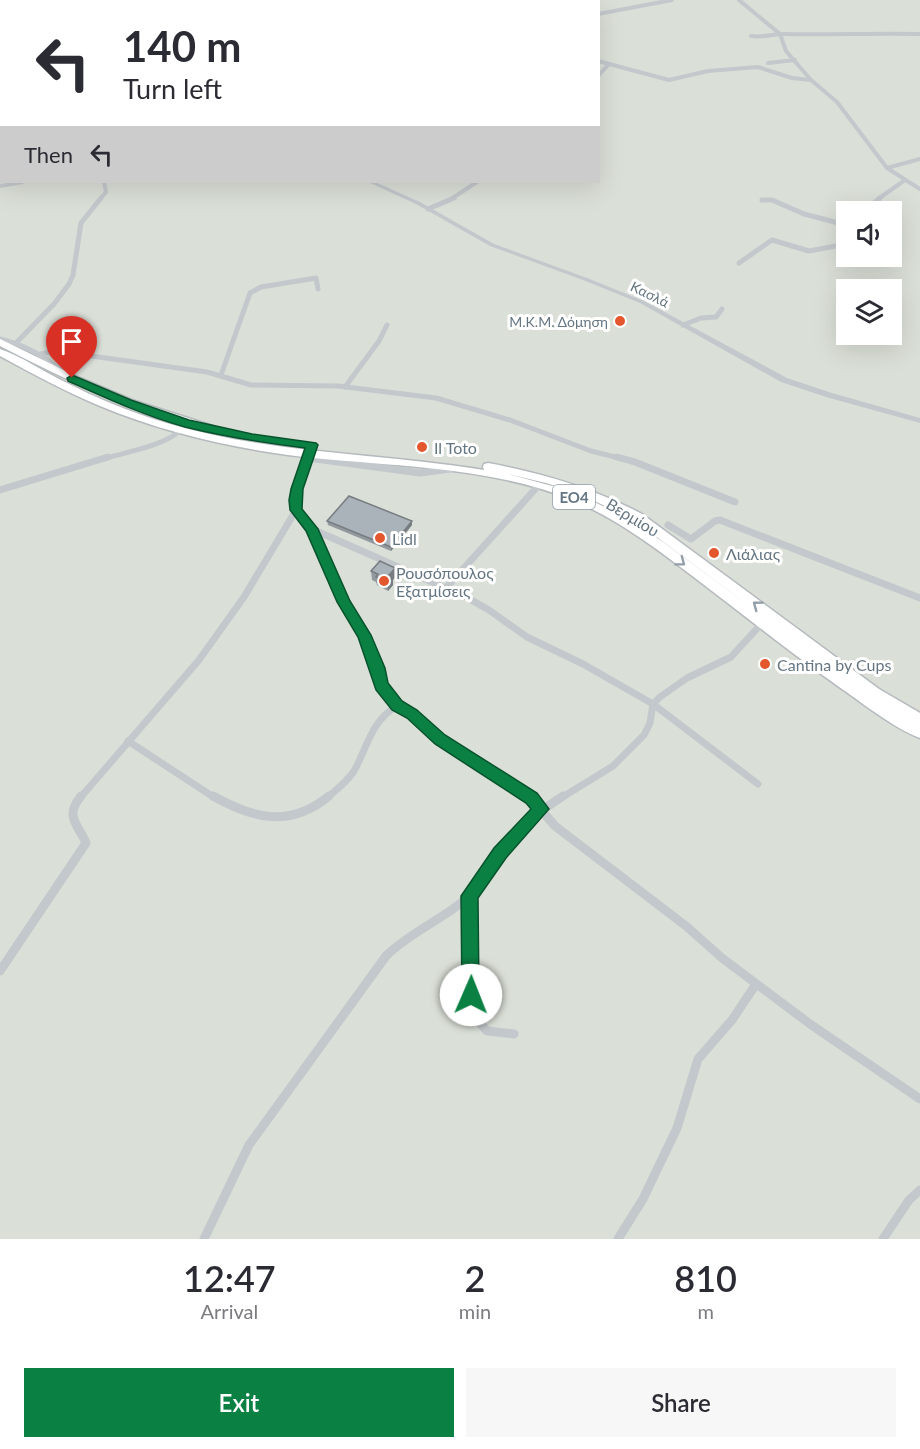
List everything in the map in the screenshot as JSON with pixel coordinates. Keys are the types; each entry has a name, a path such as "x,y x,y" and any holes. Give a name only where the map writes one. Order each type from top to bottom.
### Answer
{"main road":[{"name":"ΕΟ4","path":"0,340 72,378 183,427"},
{"name":"ΕΟ4","path":"0,352 90,398 146,420 183,427"},
{"name":"Βερμίου","path":"183,427 250,445 450,469 538,486 583,500 610,513 671,555 865,699 920,732"},
{"name":"Βερμίου","path":"310,452 453,461 523,473 573,486 607,500 653,527 875,693 920,720"}],"street":[{"path":"600,14 672,0"},
{"path":"739,0 780,34 783,46 811,80 837,102 887,168 920,189"},
{"path":"751,36 764,38 780,34 826,36 865,33 920,34"},
{"path":"768,63 795,60"},
{"path":"600,62 670,80 705,72 758,67 792,78 811,80"},
{"path":"600,74 609,64"},
{"path":"887,168 920,159"},
{"path":"879,201 889,188 904,180"},
{"path":"0,186 16,183"},
{"path":"16,343 54,304 69,284 80,225 106,192 104,183"},
{"name":"Κασλά","path":"372,183 428,209 485,242 612,289 784,380 920,421"},
{"path":"428,209 459,196 476,183"},
{"path":"762,200 772,200 804,214 836,222"},
{"path":"739,263 772,240 809,251 836,246"},
{"path":"221,375 249,293 261,287 316,278 318,289"},
{"path":"683,325 700,318 716,316 722,309"},
{"path":"345,387 379,341 387,325"},
{"path":"0,340 16,343 40,354 72,378"},
{"path":"40,354 55,351 221,375 251,385 345,387 436,398 497,416 591,451 635,462 735,502"},
{"path":"0,490 164,440 176,435 183,427"},
{"path":"310,452 297,489 296,510 312,529 344,602 372,652 381,686 397,706 412,714 449,746 532,798 555,825 623,880 686,926 722,958 810,1024 920,1099"},
{"path":"446,588 538,486"},
{"path":"0,971 86,843 72,820 72,811 78,800 200,660 223,629 296,510"},
{"path":"668,525 691,539 715,521 720,520 920,598"},
{"path":"312,529 446,588 489,610 527,637 583,664 653,704 758,784"},
{"path":"204,1239 246,1151 365,982 393,948 469,896 500,853 542,809 613,766 644,735 650,723 653,704 679,683 731,657 762,623"},
{"path":"128,741 180,776 226,802 263,818 286,817 316,806 338,788 352,773 378,720 387,711 397,706"},
{"path":"469,896 471,995 476,1018 487,1031 514,1034"},
{"path":"618,1239 643,1199 677,1128 698,1059 732,1020 756,984"},
{"path":"883,1239 909,1200 920,1190"}],"shaded area":[{"path":"600,0 920,0 920,1239 0,1239 0,183 600,183"}],"building":[{"name":"Lidl","path":"349,496 412,521 391,547 327,521"},
{"path":"380,561 395,568 389,575 392,577 388,582 376,577 378,574 371,571"}],"place":[{"name":"Μ.Κ.Μ. Δόμηση","path":"620,321"},
{"name":"Il Toto","path":"422,447"},
{"name":"Lidl","path":"380,538"},
{"name":"Λιάλιας","path":"714,553"},
{"name":"Ρουσόπουλος Εξατμίσεις","path":"384,581"},
{"name":"Cantina by Cups","path":"765,664"}],"route":[{"path":"72,378 127,403 186,423 252,437 312,445 297,489 296,510 312,529 344,602 364,635 378,668 381,686 397,706 412,714 449,746 532,798 542,809 500,853 469,896 471,995"}]}
